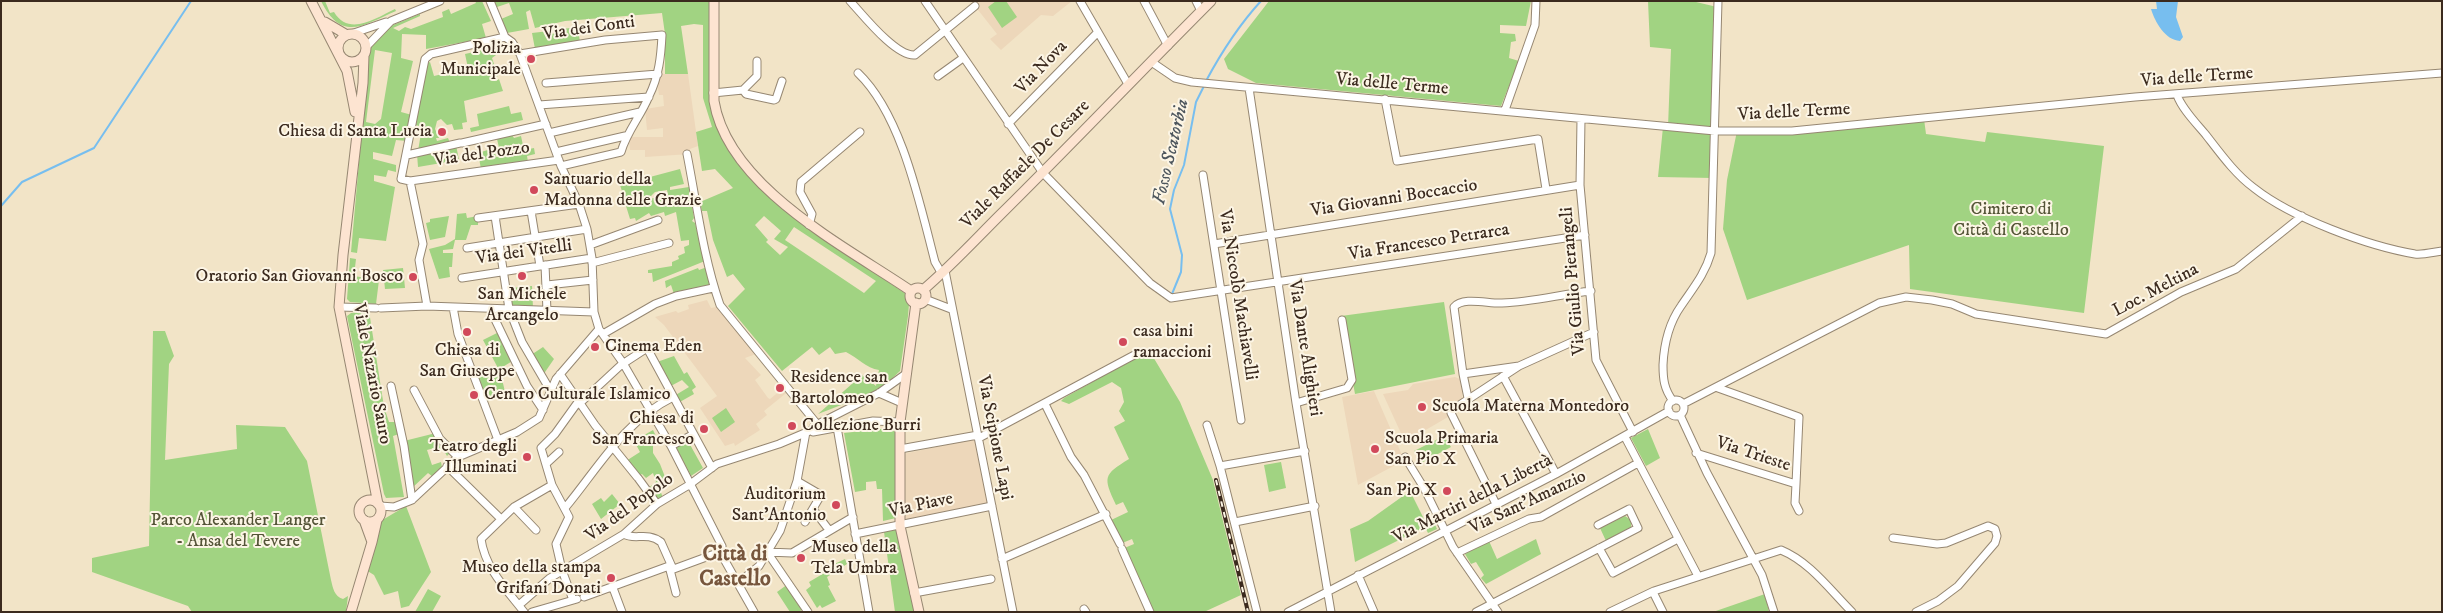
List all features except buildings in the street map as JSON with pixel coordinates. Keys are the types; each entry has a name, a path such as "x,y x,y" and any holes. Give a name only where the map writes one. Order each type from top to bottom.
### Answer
{"main road":[{"name":"Viale Nazario Sauro","path":"311,1 339,52 351,86 356,130"},
{"path":"714,1 713,93 715,111 731,147 759,181 809,225 911,291"},
{"name":"Viale Raffaele De Cesare","path":"921,298 943,272 1043,173 1128,84 1153,63 1211,1"},
{"path":"319,17 328,25 361,37 365,51 357,61 348,61 339,52 341,40 349,34"},
{"name":"Viale Nazario Sauro","path":"365,51 365,66 356,130 342,264 340,307 379,505"},
{"path":"911,291 918,288 921,298 900,422 900,526 919,612"},
{"path":"911,291 910,299 921,298"},
{"path":"372,542 359,512 374,477"},
{"path":"351,612 377,520 381,512 379,505 371,500 363,502"},
{"path":"364,520 372,522 377,520"}],"street":[{"path":"349,34 392,21 440,1"},
{"path":"490,1 505,37 512,42 520,54 560,163 579,204 590,245 594,312 601,332 623,363 671,446 754,612"},
{"path":"850,1 897,49 909,56 915,55 975,6"},
{"name":"Via Francesco Petrarca","path":"925,1 1043,173 1150,284 1170,298 1585,235"},
{"path":"1080,1 1128,84"},
{"path":"1144,1 1168,46"},
{"path":"1196,1 1201,12"},
{"path":"1505,110 1535,24 1536,1"},
{"path":"1673,401 1666,391 1664,375 1668,330 1680,307 1697,285 1707,267 1711,253 1718,1"},
{"path":"365,51 392,21"},
{"name":"Via Nova","path":"1008,124 1097,33"},
{"name":"Via dei Conti","path":"520,54 605,40 662,35 658,74"},
{"path":"427,306 419,260 423,244 410,181 402,179 425,59 427,56 505,37"},
{"path":"938,76 963,58"},
{"path":"713,93 743,90 757,76 757,61"},
{"name":"Via delle Terme","path":"1153,63 1175,78 1192,82 1715,131 1792,131 2177,94 2442,73"},
{"name":"Via Scipione Lapi","path":"858,73 890,118 913,184 935,262 943,272 978,436 1012,612"},
{"path":"532,84 658,74 649,97 626,136 556,152"},
{"path":"743,90 746,94 774,100 782,81"},
{"name":"Via Dante Alighieri","path":"1249,88 1296,403 1315,506 1331,612"},
{"path":"2177,94 2202,130 2252,187 2286,209 2357,237 2417,254 2442,251"},
{"path":"539,105 649,97"},
{"path":"1385,99 1397,161 1538,139 1546,189"},
{"path":"549,133 640,112"},
{"name":"Via Giulio Pierangeli","path":"1581,119 1580,185 1596,360 1633,432"},
{"path":"408,155 546,124"},
{"path":"809,225 812,214 799,189 801,182 860,132"},
{"name":"Via del Pozzo","path":"410,181 560,163 621,152 626,136"},
{"path":"688,154 702,238 713,288 724,310 788,388 813,432 873,421 900,422"},
{"name":"Via Niccolò Machiavelli","path":"1203,175 1242,420"},
{"name":"Via Giovanni Boccaccio","path":"1214,244 1580,185"},
{"path":"478,218 579,204"},
{"path":"799,216 807,205"},
{"path":"531,211 547,285 547,311"},
{"path":"495,216 509,309 522,342 550,390"},
{"name":"Loc. Meltina","path":"1718,388 1870,308 1894,299 1932,300 1952,304 1976,314 2106,334 2182,292 2236,268 2302,216"},
{"path":"590,245 658,220"},
{"path":"467,248 587,229"},
{"name":"Via dei Vitelli","path":"462,278 542,266 592,261 668,243"},
{"path":"547,285 593,280"},
{"path":"379,505 394,507 412,500 458,457 517,432 539,418 550,390 560,374 601,332 655,304 676,296 713,288"},
{"path":"1468,398 1454,307 1456,303 1503,303 1591,291"},
{"path":"921,298 951,309"},
{"path":"340,307 427,306 594,312"},
{"path":"453,307 458,334 498,440"},
{"path":"490,309 526,386 542,410"},
{"path":"1296,403 1347,388 1351,385 1352,380 1342,320"},
{"path":"1496,504 1452,418 1452,410 1519,366 1594,332"},
{"path":"577,599 562,570 556,544 568,518 565,508 552,485 541,448 555,434 578,403 623,363 647,348 682,410 692,435 712,468"},
{"path":"900,449 978,436 1045,404 1138,353"},
{"path":"1463,374 1519,366"},
{"path":"738,583 759,566 780,531 797,481 811,429 879,393 907,373"},
{"path":"560,374 578,403 657,504"},
{"path":"1503,376 1556,474"},
{"path":"391,386 404,446 412,500"},
{"path":"1683,404 1718,388"},
{"name":"Via Trieste","path":"1696,453 1796,484 1800,417 1718,388"},
{"path":"414,390 440,439 458,457"},
{"path":"879,393 902,403"},
{"path":"565,508 611,447 649,410 673,397"},
{"path":"1677,400 1683,404 1684,409 1680,414 1675,415 1669,411 1669,404 1673,401 1677,400"},
{"path":"1045,404 1071,457 1084,475 1106,514 1150,612"},
{"name":"Via Martiri della Libertà","path":"1288,612 1556,474 1669,411"},
{"path":"1680,414 1696,453 1762,576 1774,612"},
{"path":"1207,425 1220,466 1257,612"},
{"path":"837,427 869,612"},
{"name":"Via del Popolo","path":"519,605 562,570 599,551 624,534 657,504 689,485 712,468 730,459 778,444 811,429"},
{"path":"671,446 692,435"},
{"path":"1625,437 1698,576"},
{"path":"1220,466 1305,451"},
{"path":"547,463 559,452"},
{"path":"1405,457 1457,553 1498,612"},
{"name":"Via Sant'Amanzio","path":"1457,553 1529,518 1541,517 1638,464"},
{"path":"447,466 501,519"},
{"path":"797,481 821,495 805,522"},
{"path":"1796,484 1795,503 1799,511"},
{"path":"524,612 488,565 483,553 481,539 514,507 552,485"},
{"name":"Via Piave","path":"855,534 900,526 963,509 992,506"},
{"path":"1234,522 1315,506"},
{"path":"514,507 536,530"},
{"path":"813,509 829,530"},
{"path":"1476,612 1492,602 1638,528 1629,509 1598,524"},
{"path":"1002,558 1106,514"},
{"path":"767,552 792,553 853,517"},
{"path":"1893,538 1937,544 1946,543 1988,526 1994,529 1997,536 1995,543 1958,586 1916,612"},
{"path":"624,534 631,538 648,536 661,542 676,593"},
{"path":"1599,548 1613,573 1678,540"},
{"path":"532,612 613,588 721,549"},
{"path":"1610,612 1653,592 1781,550 1794,555 1811,569 1852,612"},
{"path":"767,552 808,612"},
{"path":"1358,575 1374,612"},
{"path":"914,593 991,579"},
{"path":"613,588 622,612"},
{"path":"1653,592 1663,612"}],"shaded area":[{"path":"971,1 1072,1 1053,16 1041,15 1001,50 990,39 997,34"},
{"path":"660,74 688,74 698,146 690,149 690,154 645,157 645,150 630,150 629,137 663,137 663,128 647,130 645,109 664,106 663,95 659,95 658,88"},
{"path":"707,300 711,308 716,307 756,354 745,358 761,375 755,380 768,398 770,399 786,386 790,390 764,411 767,415 756,424 760,430 735,446 734,443 725,446 700,408 717,396 664,325 655,317 676,311 678,313 689,309 688,305"},
{"path":"1455,377 1462,380 1462,400 1448,412 1448,417 1405,442 1383,394 1408,390 1413,384"},
{"path":"1374,391 1402,455 1398,458 1401,462 1358,485 1342,397"},
{"path":"979,438 992,506 900,526 903,454"}],"green space":[{"path":"321,1 325,1 330,13 334,12 347,23 363,23 395,9 396,11 363,25 345,26 337,22 329,14"},
{"path":"475,1 482,1 491,21 482,24 486,38 426,49 426,35 402,34 401,58 413,61 401,112 412,115 407,141 396,140 392,156 373,152 373,159 396,165 396,172 388,170 386,177 374,175 374,181 395,187 386,241 359,238 357,253 351,252 369,50 386,28 420,14 420,16 393,28 399,31 405,27 411,29 443,17 442,12 449,9 451,14 476,3","holes":["375,50 392,53 381,119 375,124 366,122"]},
{"path":"494,1 711,1 710,99 716,122 727,148 757,183 802,224 906,294 909,304 900,371 880,390 818,414 862,375 876,386 879,370 866,365 846,352 835,354 830,347 819,355 812,347 782,371 728,306 745,289 733,274 727,277 713,240 707,211 702,211 700,202 733,188 715,169 702,171 696,132 712,127 703,98 703,25 681,26 688,74 665,74 665,34 662,13 565,21 535,28 530,10 526,12 529,29 507,33 501,19 513,14 509,3 497,7","holes":["764,216 781,231 774,239 788,247 780,255 766,242 768,240 755,225","794,227 876,281 864,293 785,240"]},
{"path":"996,1 1006,1 1017,17 1002,28 988,7"},
{"path":"1269,1 1531,1 1526,26 1500,25 1500,33 1515,34 1516,41 1511,42 1509,58 1519,61 1501,106 1256,83 1228,69 1224,59"},
{"path":"1648,1 1692,1 1717,7 1713,178 1658,177 1663,127 1668,127 1671,49 1650,47"},
{"path":"577,27 580,41 535,49 532,33 549,31 550,34 557,33 556,30"},
{"path":"492,48 496,55 492,58 498,76 495,77 496,81 499,79 503,91 464,101 467,122 462,123 463,129 454,130 452,124 447,125 441,119 437,121 435,129 439,138 436,138 437,141 448,138 450,143 418,151 422,127 416,125 426,64 430,62 434,76 468,68 465,54"},
{"path":"509,106 511,114 521,112 523,120 471,132 470,128 479,126 477,114"},
{"name":"Cimitero di Città di Castello","path":"1924,119 1926,134 1985,142 1987,132 2104,146 2084,313 1910,289 1909,245 1747,300 1723,229 1727,180 1737,131 1792,131"},
{"path":"512,135 514,138 521,136 524,150 534,148 535,154 527,156 528,162 481,169 478,153 494,148 496,157 501,156 497,139"},
{"path":"456,145 459,160 418,167 417,154"},
{"path":"680,169 684,184 670,187 670,190 689,187 694,218 692,221 695,223 705,261 653,282 652,273 648,273 648,270 672,266 672,262 679,259 678,256 685,253 684,247 689,245 689,240 681,241 676,212 665,216 664,212 651,216 649,213 636,221 635,218 630,219 626,206 643,202 644,206 651,205 649,199 668,195 667,190 655,192 651,196 626,204 620,185"},
{"path":"466,213 467,218 478,216 478,225 471,225 466,240 455,240 453,249 443,250 443,253 453,253 452,267 449,267 450,277 439,279 429,249 445,245 455,239 457,214"},
{"path":"449,216 445,237 430,240 426,223 430,222 430,219"},
{"path":"350,258 356,259 354,276 379,280 376,304 350,302 347,299"},
{"path":"707,267 712,285 674,294 671,285 666,288 665,281 698,268 699,270"},
{"path":"403,268 405,288 385,289 383,270"},
{"path":"532,286 533,308 512,307 510,288"},
{"path":"1444,302 1455,374 1355,394 1341,316"},
{"path":"369,311 384,407 389,422 396,422 399,434 393,436 404,497 386,498 384,494 347,316 351,313"},
{"name":"Parco Alexander Langer - Ansa del Tevere","path":"153,331 165,331 174,356 169,364 165,460 237,449 236,425 285,427 307,461 332,586 340,598 343,599 348,596 346,612 192,612 188,606 92,572 92,558 149,546"},
{"path":"499,332 514,360 501,368 505,377 502,379 505,392 486,402 478,378 498,368 483,340"},
{"path":"543,347 554,359 543,375 531,355"},
{"path":"1149,350 1180,402 1213,480 1241,595 1204,612 1150,612 1122,549 1134,544 1132,539 1120,544 1109,521 1128,512 1123,502 1116,505 1108,482 1110,473 1129,459 1114,427 1125,421 1119,411 1124,402 1121,388 1112,382 1069,404 1061,401"},
{"path":"674,356 684,374 687,372 696,387 692,390 694,394 678,403 674,396 689,387 682,380 669,387 657,362"},
{"path":"726,408 735,422 721,432 712,418"},
{"path":"889,428 895,432 896,518 883,521 882,489 877,489 876,481 866,482 866,490 855,492 844,433"},
{"path":"1648,429 1660,458 1646,466 1631,438"},
{"path":"653,430 658,440 653,444 653,453 660,464 667,482 659,487 663,498 657,502 647,489 656,482 653,473 646,478 642,474 638,476 626,461 640,452 634,441"},
{"path":"436,433 451,452 447,456 443,449 440,451 438,447 427,450 432,465 441,462 442,467 433,477 428,473 411,489 404,441"},
{"path":"1444,436 1451,447 1421,463 1414,451"},
{"path":"688,441 703,468 691,476 676,447"},
{"path":"1281,462 1286,488 1269,492 1264,465"},
{"path":"1410,491 1424,519 1431,516 1437,529 1428,533 1425,527 1355,562 1350,529 1368,521"},
{"path":"612,494 620,504 601,519 592,504 601,498 604,502"},
{"path":"406,506 431,572 409,606 401,608 398,591 384,595 374,575 366,570 379,522"},
{"path":"1625,516 1631,520 1631,528 1606,541 1600,528"},
{"path":"897,529 914,612 895,612 884,532"},
{"path":"1536,539 1541,554 1486,584 1481,578 1484,575 1476,562 1471,564 1465,554 1489,541 1497,559"},
{"path":"845,559 847,564 827,577 830,585 828,586 836,601 822,608 820,605 817,608 806,590 811,586 809,582 826,572 824,569"},
{"path":"788,584 804,608 799,612 790,612 777,592"},
{"path":"428,589 441,596 432,612 415,612"},
{"path":"1765,594 1769,612 1713,612"}],"water":[{"path":"2156,1 2178,1 2176,17 2183,37 2180,41 2165,34 2158,25 2151,9 2157,9"}],"waterway":[{"path":"1,206 22,182 94,148 191,1"},
{"name":"Fosso Scatorbia","path":"1206,81 1231,40 1261,1"},
{"name":"Fosso Scatorbia","path":"1172,294 1181,272 1182,255 1170,209 1174,190 1184,165 1196,102 1204,86"}],"railway":[{"path":"1216,480 1248,612"}],"place":[{"name":"Polizia Municipale","path":"531,59"},
{"name":"Chiesa di Santa Lucia","path":"442,132"},
{"name":"Santuario della Madonna delle Grazie","path":"534,190"},
{"name":"San Michele Arcangelo","path":"522,276"},
{"name":"Oratorio San Giovanni Bosco","path":"413,277"},
{"name":"Chiesa di San Giuseppe","path":"467,332"},
{"name":"casa bini ramaccioni","path":"1123,342"},
{"name":"Cinema Eden","path":"595,347"},
{"name":"Residence san Bartolomeo","path":"780,388"},
{"name":"Centro Culturale Islamico","path":"474,395"},
{"name":"Scuola Materna Montedoro","path":"1422,407"},
{"name":"Collezione Burri","path":"792,426"},
{"name":"Chiesa di San Francesco","path":"704,429"},
{"name":"Scuola Primaria San Pio X","path":"1375,449"},
{"name":"Teatro degli Illuminati","path":"527,457"},
{"name":"San Pio X","path":"1447,491"},
{"name":"Auditorium Sant'Antonio","path":"836,505"},
{"name":"Museo della Tela Umbra","path":"801,558"},
{"name":"Museo della stampa Grifani Donati","path":"611,578"}],"district":[{"name":"Città di Castello","path":"735,568"}]}
